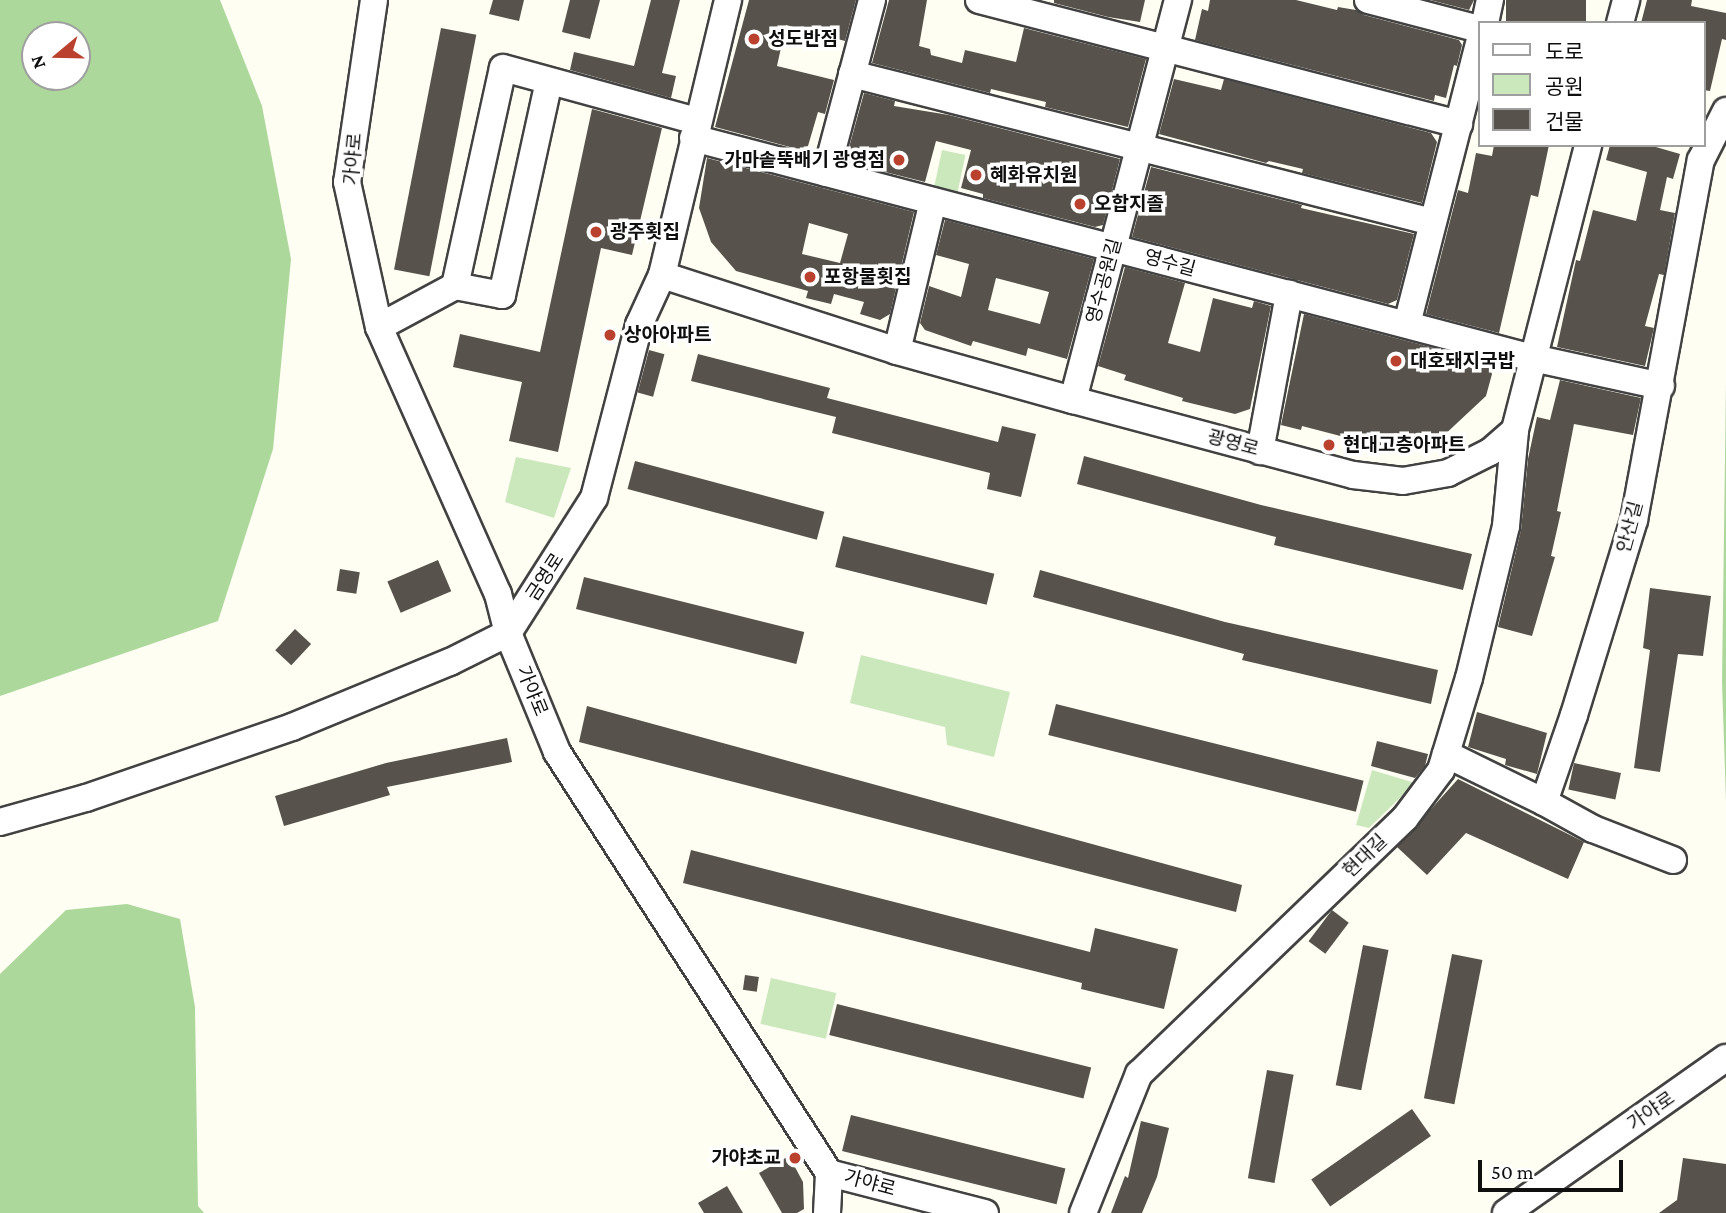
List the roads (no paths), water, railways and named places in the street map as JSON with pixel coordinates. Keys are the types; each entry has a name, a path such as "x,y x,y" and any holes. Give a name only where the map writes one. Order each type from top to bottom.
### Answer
{"street":[{"name":"가야로","path":"374,0 347,182 379,327 498,594 508,632 557,752 830,1173 985,1213"},
{"name":"금영로","path":"0,822 98,794 292,727 450,662 508,632 594,498 639,325 662,275 728,0"},
{"path":"826,173 872,0"},
{"path":"979,0 1459,124"},
{"name":"영수공원길","path":"1073,400 1178,0"},
{"path":"1368,0 1478,29"},
{"path":"1485,21 1490,0"},
{"path":"1621,21 1626,0"},
{"path":"1407,324 1478,48"},
{"name":"영수길","path":"455,286 503,68 826,173 1533,358 1661,386"},
{"path":"852,74 1140,145 1432,222"},
{"path":"379,327 455,286 502,295 549,81"},
{"name":"안산길","path":"1544,802 1574,715 1634,520 1701,160 1726,111"},
{"path":"1515,430 1587,147"},
{"path":"897,351 933,201"},
{"name":"광영로","path":"662,275 897,351 1353,475 1403,481 1448,473 1490,452 1515,430"},
{"path":"1260,451 1289,293"},
{"name":"현대길","path":"1083,1213 1139,1074 1405,818 1441,770 1469,678 1506,526 1515,430"},
{"path":"1446,754 1593,829 1673,860"},
{"name":"가야로","path":"1506,1213 1726,1058"},
{"path":"827,1213 830,1173"}],"place":[{"name":"성도반점","path":"754,39"},
{"name":"가마솥뚝배기 광영점","path":"899,160"},
{"name":"혜화유치원","path":"976,175"},
{"name":"오합지졸","path":"1080,204"},
{"name":"광주횟집","path":"596,232"},
{"name":"포항물횟집","path":"810,277"},
{"name":"상아아파트","path":"610,335"},
{"name":"대호돼지국밥","path":"1396,361"},
{"name":"현대고층아파트","path":"1329,445"},
{"name":"가야초교","path":"795,1158"}]}
